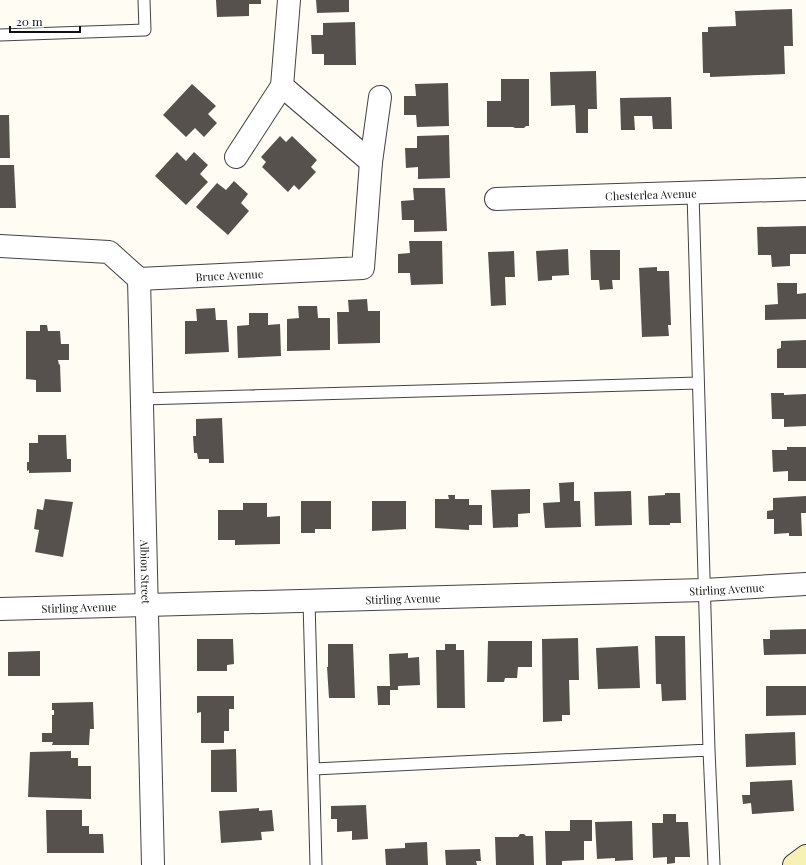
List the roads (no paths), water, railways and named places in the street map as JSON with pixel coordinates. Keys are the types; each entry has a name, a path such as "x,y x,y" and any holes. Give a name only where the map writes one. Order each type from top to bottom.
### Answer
{"street":[{"path":"236,157 282,86 289,0"},
{"path":"282,86 371,162"},
{"name":"Bruce Avenue","path":"139,279 363,268 371,162 380,98"},
{"name":"Chesterlea Avenue","path":"496,199 806,189"},
{"path":"0,246 109,252 139,279"},
{"name":"Albion Street","path":"139,279 153,865"},
{"name":"Stirling Avenue","path":"0,609 704,590 806,584"},
{"path":"794,865 806,856"}],"lane":[{"path":"0,35 145,30 144,0"},
{"path":"693,193 704,590 714,865"},
{"path":"142,399 698,383"},
{"path":"309,601 316,865"},
{"path":"314,769 709,750"}]}
